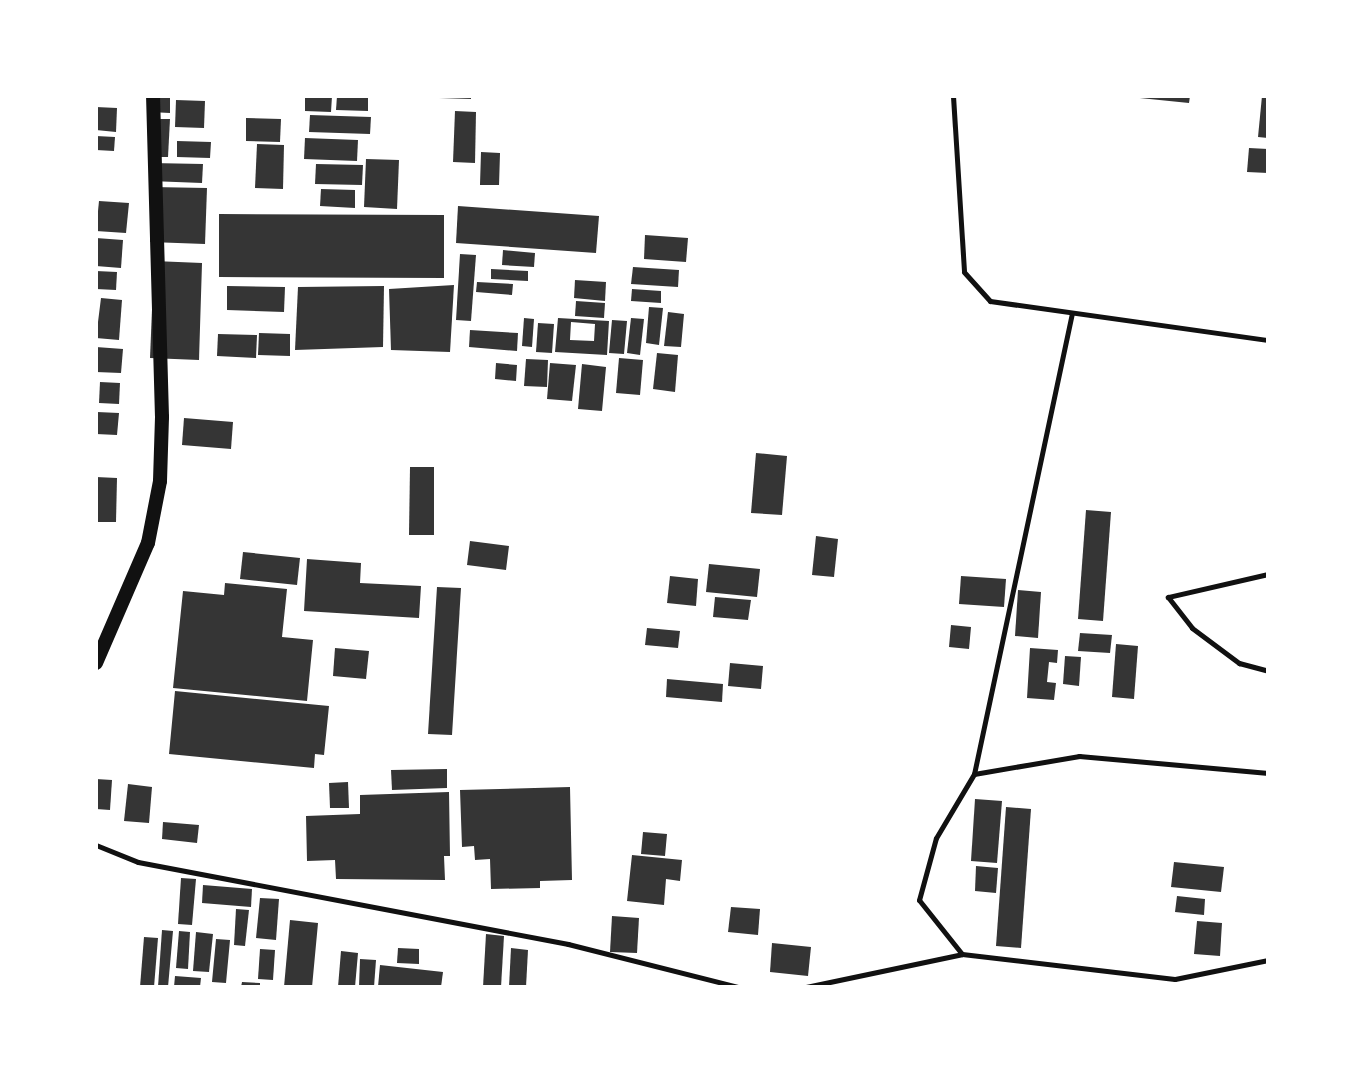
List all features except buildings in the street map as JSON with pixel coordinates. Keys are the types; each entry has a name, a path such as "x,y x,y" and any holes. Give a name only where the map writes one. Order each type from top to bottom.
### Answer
{"highway":[{"path":"96,663 148,542 160,481 162,417 153,96"}],"street":[{"path":"953,96 964,272 990,301 1268,340"},
{"path":"962,954 918,900 936,838 974,774 1072,312"},
{"path":"1268,574 1168,597 1192,628 1239,663 1268,671"},
{"path":"974,774 1079,756 1268,773"},
{"path":"96,845 138,862 568,944 738,987"},
{"path":"806,987 962,954 1176,979 1268,960"}]}
